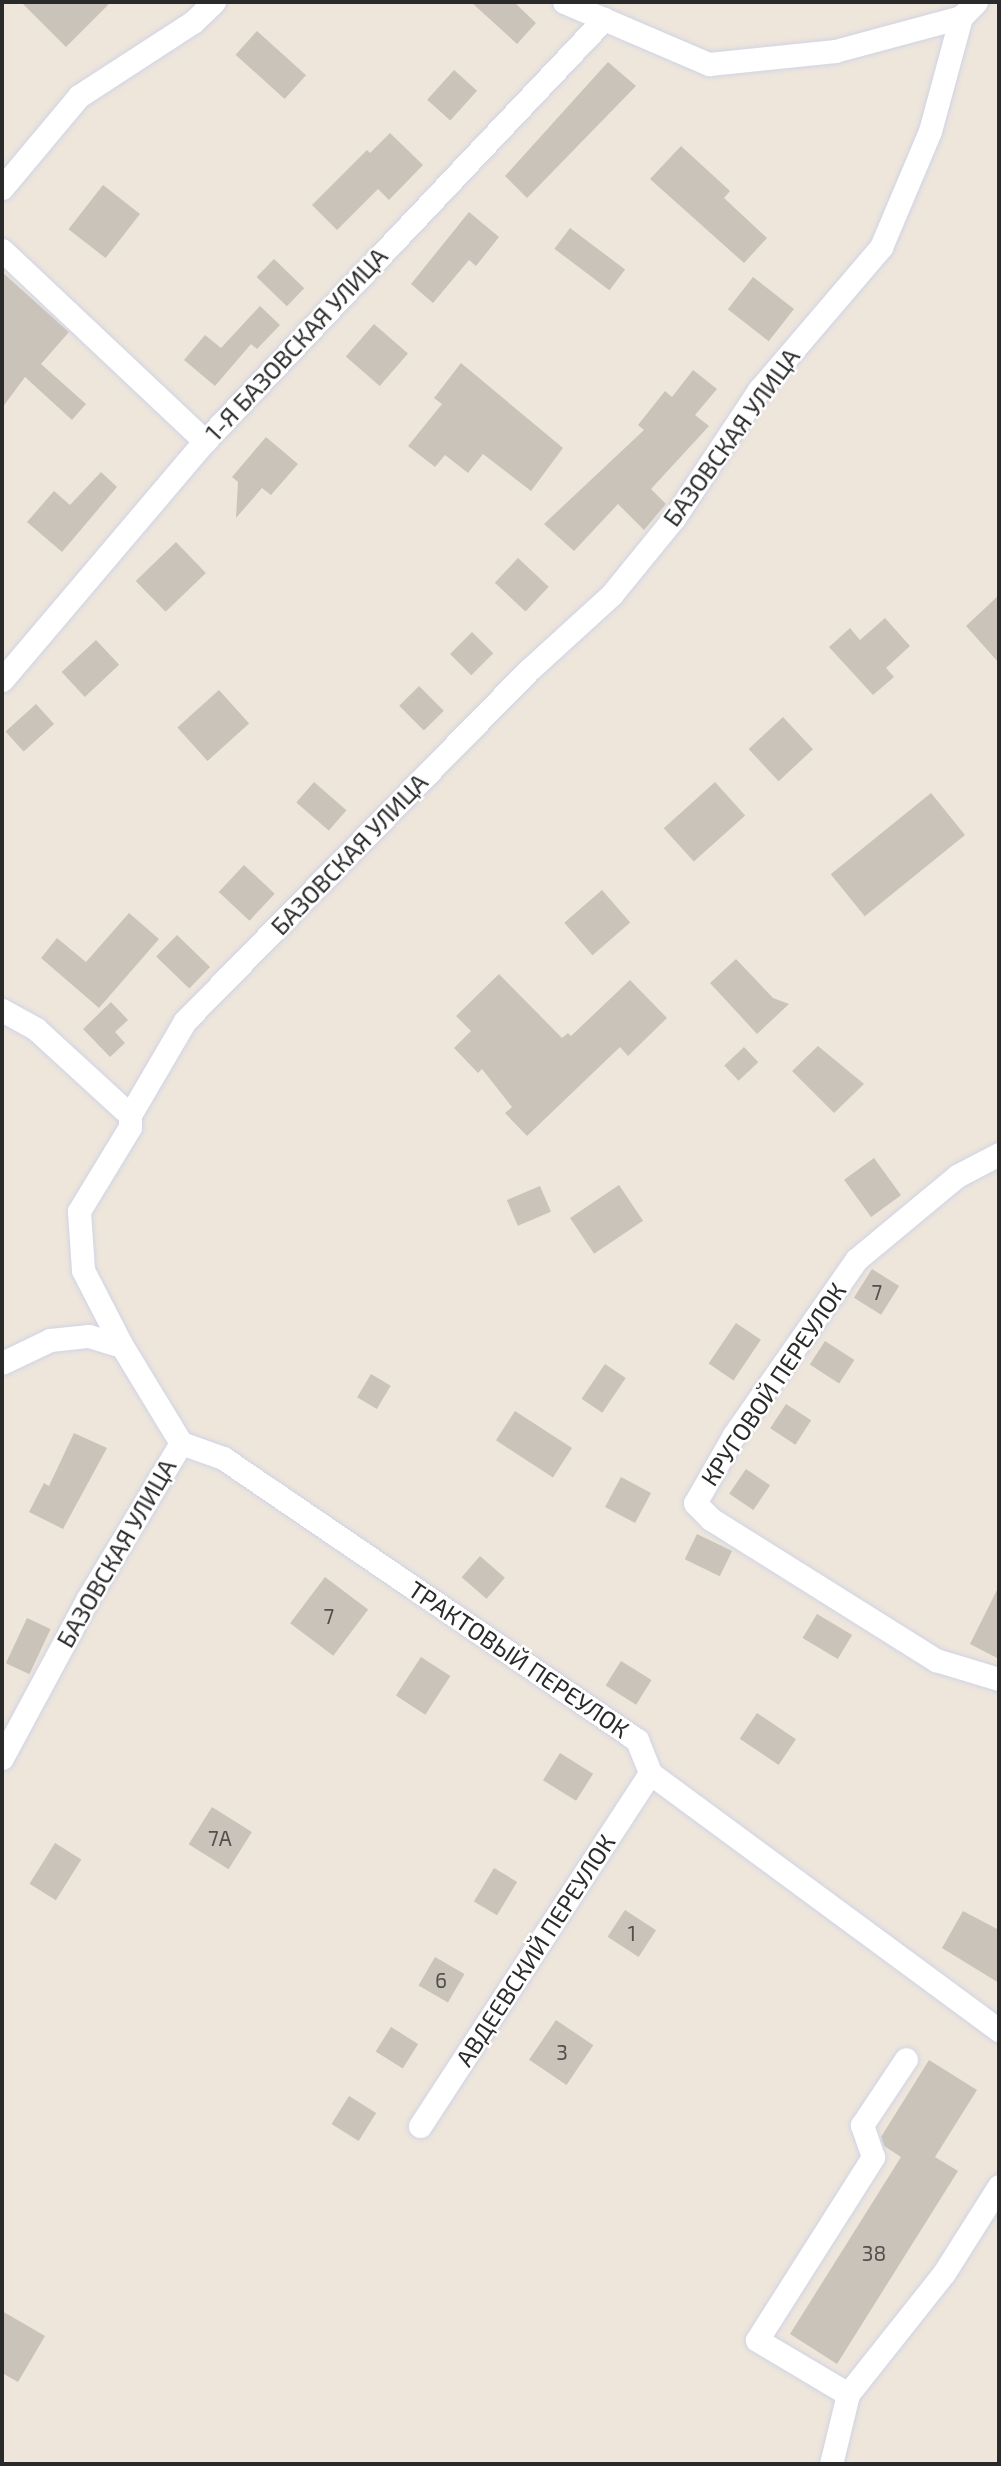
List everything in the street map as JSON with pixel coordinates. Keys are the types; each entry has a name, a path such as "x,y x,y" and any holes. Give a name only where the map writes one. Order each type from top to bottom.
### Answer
{"street":[{"path":"2,188 79,96 193,22 214,2"},
{"path":"564,2 709,64 835,51 968,9"},
{"name":"БАЗОВСКАЯ УЛИЦА","path":"2,1758 87,1600 181,1443 121,1346 83,1270 79,1211 185,1021 530,669 612,594 674,518 759,390 881,247 930,131 968,9"},
{"name":"1-Я БАЗОВСКАЯ УЛИЦА","path":"2,680 205,441 604,19"},
{"path":"2,250 205,441"},
{"path":"4,1015 36,1029 130,1121"},
{"name":"КРУГОВОЙ ПЕРЕУЛОК","path":"999,1154 957,1176 856,1260 734,1435 695,1503 711,1519 936,1660 999,1679"},
{"path":"2,1363 50,1340 89,1336 121,1346"},
{"name":"ТРАКТОВЫЙ ПЕРЕУЛОК","path":"181,1443 223,1458 637,1740 650,1773"},
{"path":"650,1773 999,2030"},
{"name":"АВДЕЕВСКИЙ ПЕРЕУЛОК","path":"420,2126 650,1773"},
{"path":"848,2394 757,2340 873,2157 862,2125 906,2059"},
{"path":"831,2464 848,2394 944,2273 999,2186"}],"building":[{"path":"21,2 111,2 66,47"},
{"path":"471,2 514,2 536,23 517,44"},
{"path":"257,31 306,75 285,99 236,55"},
{"path":"608,62 636,86 527,198 505,176"},
{"path":"454,70 477,91 450,120 427,100"},
{"path":"390,133 423,165 389,200 378,189 337,230 312,205 367,150 370,153"},
{"path":"681,146 730,191 724,198 767,238 744,263 650,179"},
{"path":"103,185 140,214 106,258 69,229"},
{"path":"469,212 499,237 476,266 469,260 433,303 411,284"},
{"path":"570,228 625,270 609,290 554,249"},
{"path":"274,259 304,288 287,306 257,277"},
{"path":"2,272 69,332 41,364 86,404 72,420 25,377 2,408"},
{"path":"753,277 794,309 769,341 728,309"},
{"path":"260,306 280,325 257,349 251,344 215,386 184,360 205,335 221,348"},
{"path":"374,324 408,354 380,386 346,356"},
{"path":"461,363 563,448 531,491 483,454 468,473 445,455 435,467 408,446 442,404 434,398"},
{"path":"693,370 717,389 695,415 709,426 651,489 666,504 644,530 618,504 574,551 544,524 644,430 638,425 665,391 672,397"},
{"path":"266,437 298,464 271,495 262,488 236,518 238,482 232,477"},
{"path":"101,472 117,487 62,552 27,522 54,491 70,505"},
{"path":"176,542 206,573 166,612 136,581"},
{"path":"518,558 549,587 526,612 495,583"},
{"path":"999,595 999,663 966,626"},
{"path":"885,618 910,646 886,668 894,677 873,695 829,647 850,628 860,640"},
{"path":"472,632 493,653 471,675 450,654"},
{"path":"96,640 119,665 85,697 62,672"},
{"path":"419,686 444,711 424,731 399,706"},
{"path":"219,690 249,723 207,761 177,727"},
{"path":"36,704 54,724 24,751 6,731"},
{"path":"783,717 813,749 779,781 749,749"},
{"path":"314,782 346,810 329,831 296,802"},
{"path":"715,782 745,815 694,862 664,828"},
{"path":"931,793 965,835 865,916 831,874"},
{"path":"244,865 275,894 249,921 219,892"},
{"path":"602,890 630,922 592,955 564,923"},
{"path":"129,913 159,939 99,1008 41,958 57,938 86,962"},
{"path":"177,935 210,967 189,989 156,957"},
{"path":"736,959 773,998 789,1004 757,1034 710,983"},
{"path":"499,974 562,1038 568,1033 571,1036 630,980 667,1018 628,1056 620,1047 527,1136 505,1113 512,1107 482,1069 478,1073 454,1048 471,1031 456,1016"},
{"path":"111,1002 128,1020 115,1032 125,1043 110,1057 83,1029"},
{"path":"818,1046 864,1084 834,1113 792,1071"},
{"path":"744,1047 758,1062 739,1081 724,1065"},
{"path":"874,1158 901,1195 871,1217 844,1180"},
{"path":"619,1185 643,1221 594,1254 570,1218"},
{"path":"540,1186 551,1212 518,1226 507,1200"},
{"path":"872,1269 899,1286 881,1315 854,1298"},
{"path":"736,1323 761,1340 733,1380 709,1364"},
{"path":"825,1341 854,1360 839,1384 810,1364"},
{"path":"605,1364 626,1378 602,1413 582,1399"},
{"path":"371,1374 391,1386 377,1409 357,1397"},
{"path":"786,1404 811,1420 795,1445 770,1428"},
{"path":"515,1411 572,1448 553,1477 496,1440"},
{"path":"74,1433 107,1448 63,1529 29,1512 44,1483 49,1486"},
{"path":"746,1469 770,1485 753,1510 729,1494"},
{"path":"621,1477 651,1493 635,1523 605,1507"},
{"path":"697,1534 732,1551 720,1576 685,1559"},
{"path":"480,1556 505,1578 487,1599 462,1577"},
{"path":"325,1577 368,1609 333,1656 290,1623"},
{"path":"999,1586 999,1659 970,1644"},
{"path":"817,1614 852,1635 838,1659 803,1638"},
{"path":"27,1618 51,1629 29,1674 6,1663"},
{"path":"421,1657 450,1676 425,1715 396,1696"},
{"path":"621,1661 652,1680 636,1705 606,1686"},
{"path":"757,1713 796,1739 779,1765 740,1739"},
{"path":"560,1753 593,1774 576,1801 543,1780"},
{"path":"212,1807 252,1832 229,1869 189,1844"},
{"path":"55,1843 81,1859 56,1900 30,1884"},
{"path":"494,1868 517,1882 497,1915 474,1901"},
{"path":"625,1910 656,1930 639,1957 608,1937"},
{"path":"963,1911 999,1930 999,1983 942,1948"},
{"path":"435,1957 464,1974 448,2003 418,1986"},
{"path":"556,2020 593,2045 566,2085 529,2060"},
{"path":"391,2027 418,2044 403,2069 376,2052"},
{"path":"929,2060 977,2090 935,2157 958,2171 837,2364 790,2334 901,2157 884,2146 881,2137"},
{"path":"349,2096 376,2113 359,2141 332,2124"},
{"path":"2,2311 45,2336 18,2382 2,2373"}]}
